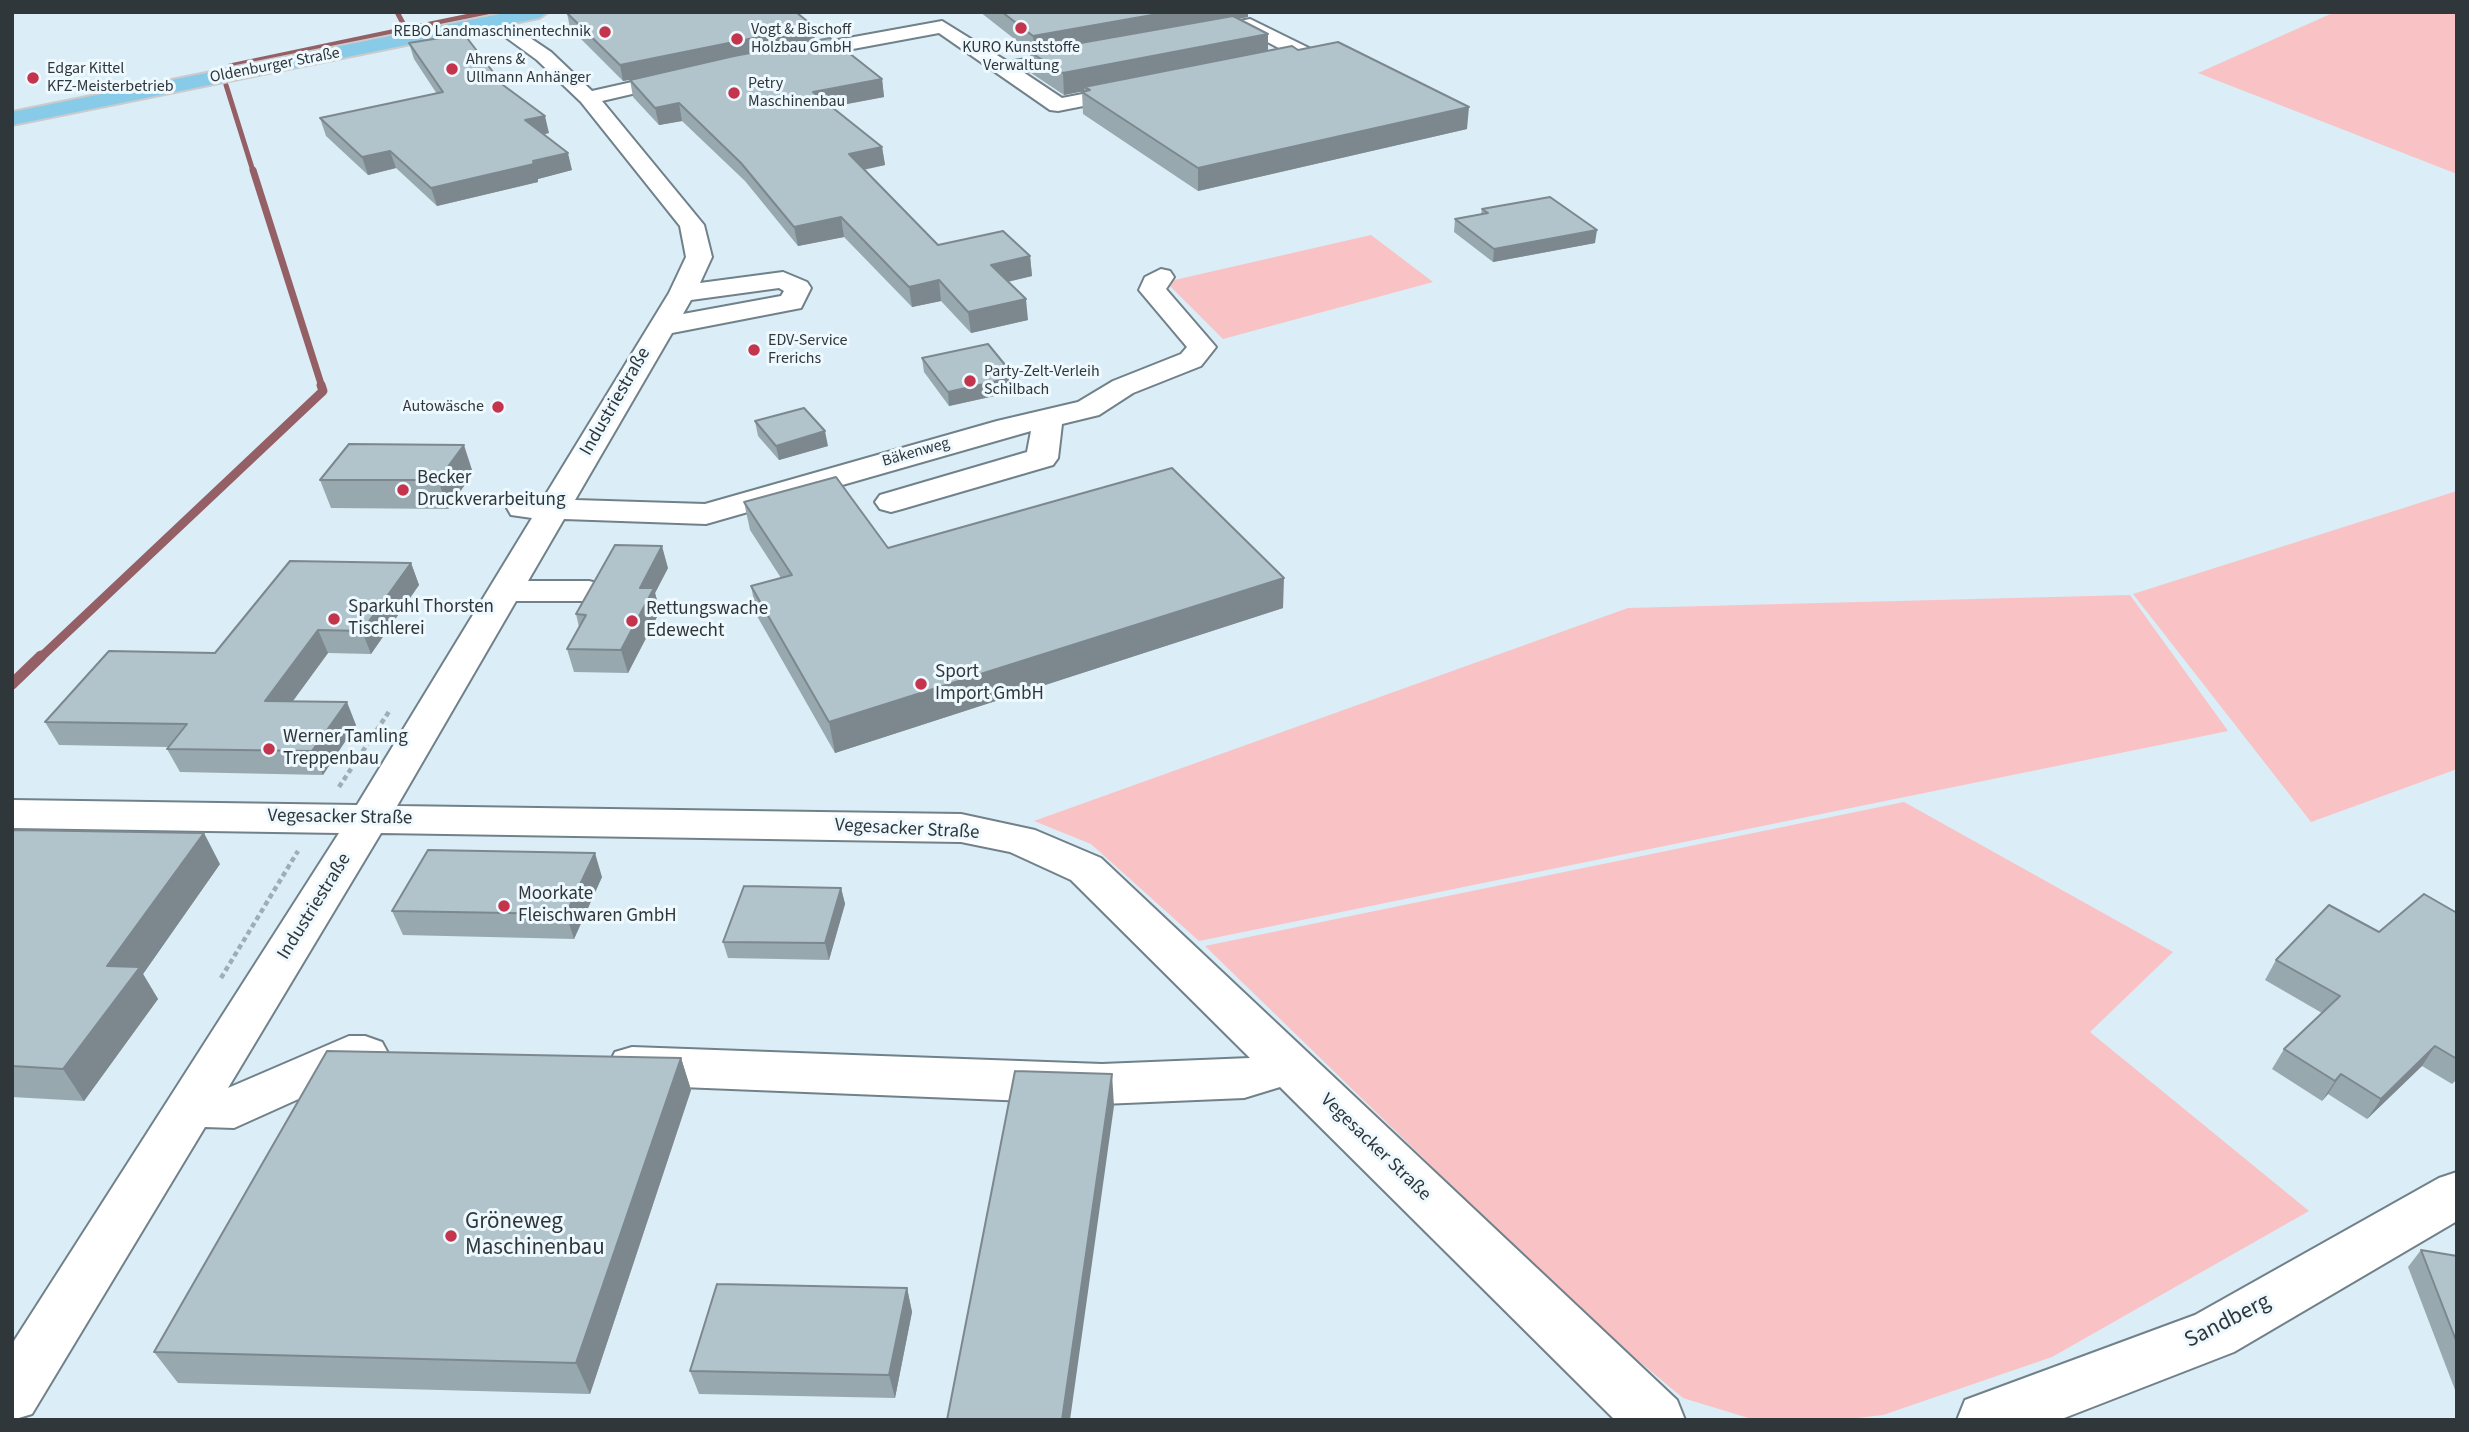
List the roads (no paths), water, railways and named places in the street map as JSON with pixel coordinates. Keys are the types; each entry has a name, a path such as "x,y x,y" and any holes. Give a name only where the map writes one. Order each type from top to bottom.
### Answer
{"main road":[{"name":"Oldenburger Straße","path":"12,119 538,12"}],"street":[{"path":"1196,35 1254,19 1308,55 1256,65"},
{"name":"Industriestraße","path":"12,1395 369,819 505,591 538,509 682,293 699,257 692,225 588,98 544,56 496,21"},
{"path":"774,53 942,27 1058,105 1150,86"},
{"path":"1005,69 1100,52"},
{"path":"588,98 696,73"},
{"name":"Bäkenweg","path":"538,509 706,514 1088,409 1123,387 1191,360 1202,346 1152,290 1154,283 1161,277"},
{"path":"659,327 792,303 798,288 783,280 682,293"},
{"path":"891,502 1042,458 1048,418"},
{"path":"505,591 589,590"},
{"name":"Vegesacker Straße","path":"12,814 320,816 961,828 1020,840 1086,869 1656,1420"},
{"path":"190,1107 234,1108 349,1055 404,1057"},
{"path":"585,1065 1102,1084 1244,1079 1289,1065"},
{"name":"Sandberg","path":"1986,1420 2214,1334 2457,1194"}],"waterway":[{"path":"397,12 406,29"},
{"path":"406,29 489,12"},
{"path":"230,66 406,29"},
{"path":"226,85 253,171"},
{"path":"253,170 322,387"},
{"path":"40,658 323,391 321,385"},
{"path":"12,684 41,656"}],"place":[{"name":"KURO Kunststoffe Verwaltung","path":"1021,28"},
{"name":"REBO Landmaschinentechnik","path":"605,32"},
{"name":"Vogt & Bischoff Holzbau GmbH","path":"737,39"},
{"name":"Ahrens & Ullmann Anhänger","path":"452,69"},
{"name":"Edgar Kittel KFZ-Meisterbetrieb","path":"33,78"},
{"name":"Petry Maschinenbau","path":"734,93"},
{"name":"EDV-Service Frerichs","path":"754,350"},
{"name":"Party-Zelt-Verleih Schilbach","path":"970,381"},
{"name":"Autowäsche","path":"498,407"},
{"name":"Becker Druckverarbeitung","path":"403,490"},
{"name":"Sparkuhl Thorsten Tischlerei","path":"334,619"},
{"name":"Rettungswache Edewecht","path":"632,621"},
{"name":"Sport Import GmbH","path":"921,684"},
{"name":"Werner Tamling Treppenbau","path":"269,749"},
{"name":"Moorkate Fleischwaren GmbH","path":"504,906"},
{"name":"Gröneweg Maschinenbau","path":"451,1236"}]}
